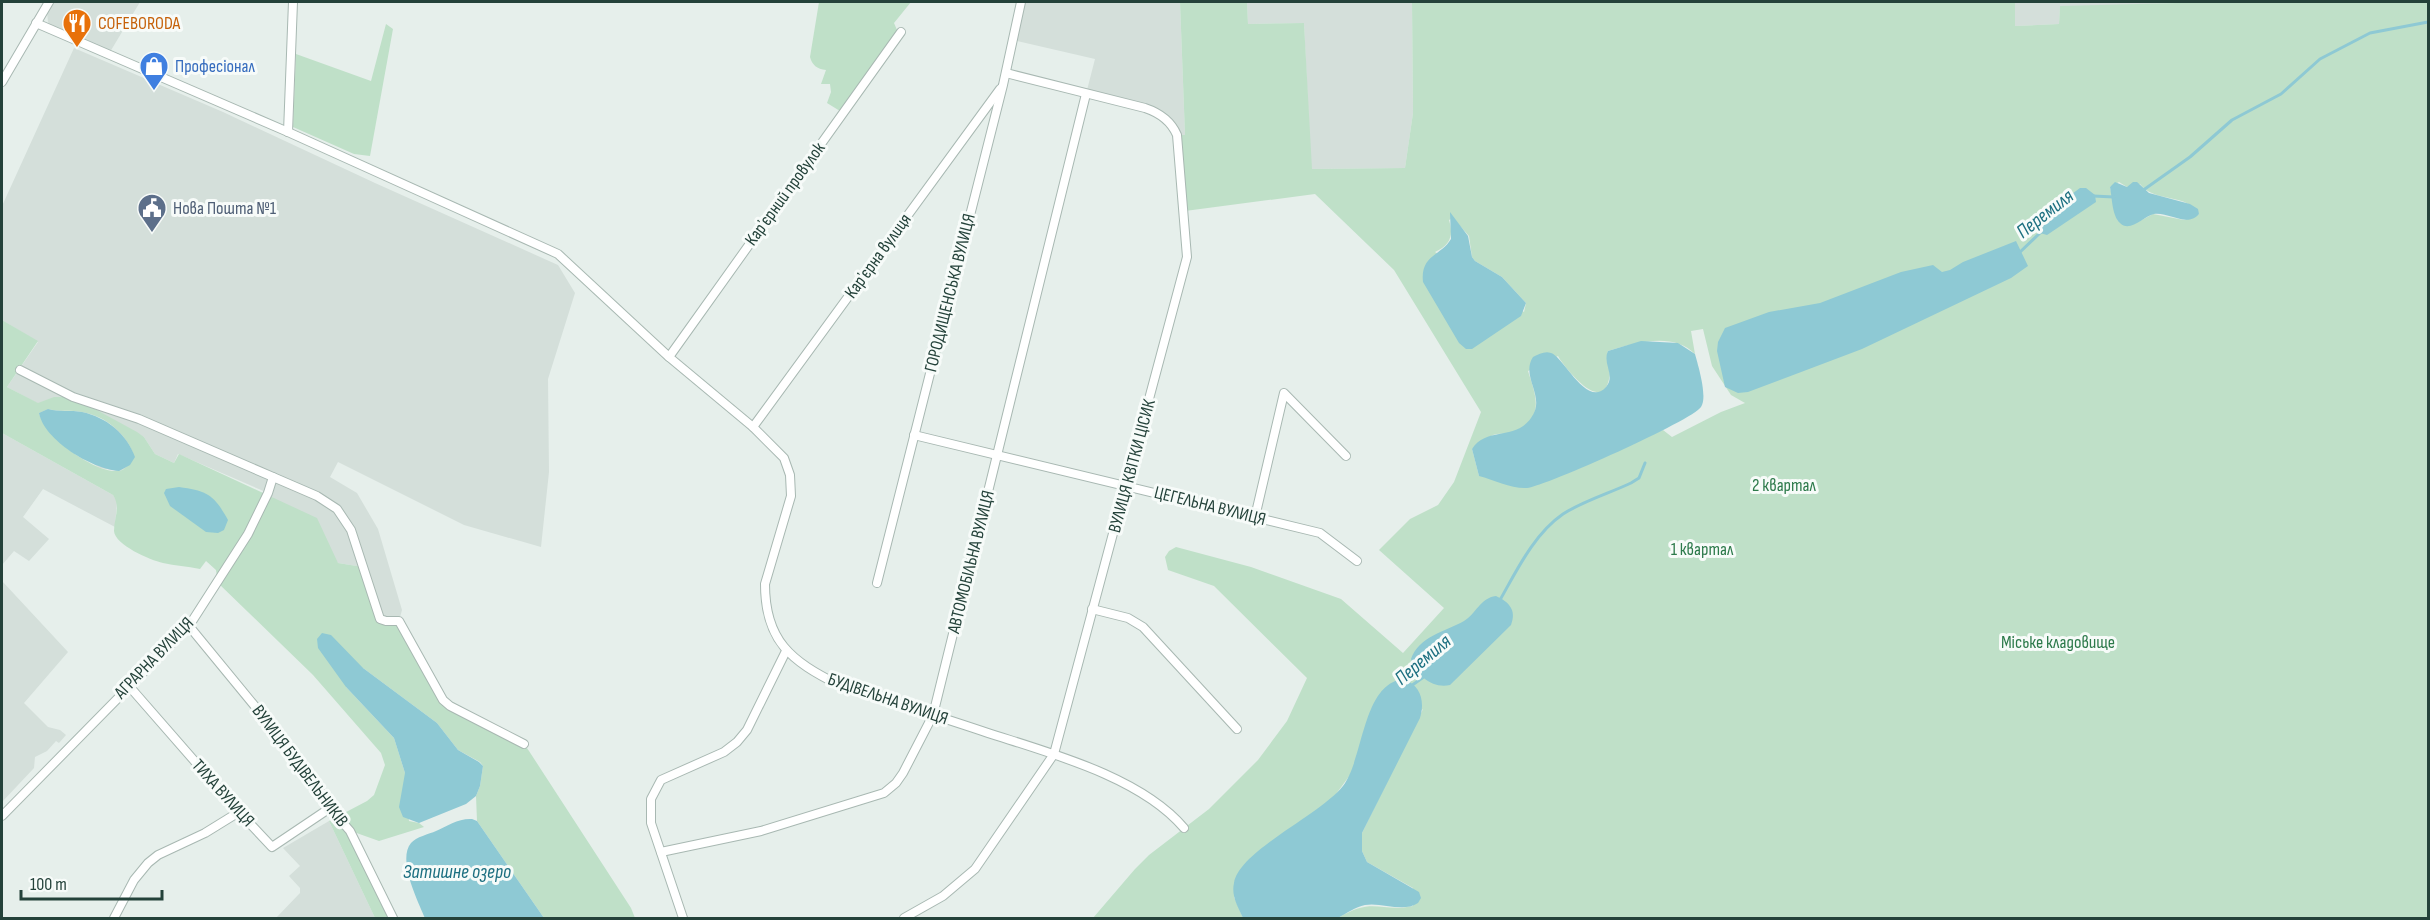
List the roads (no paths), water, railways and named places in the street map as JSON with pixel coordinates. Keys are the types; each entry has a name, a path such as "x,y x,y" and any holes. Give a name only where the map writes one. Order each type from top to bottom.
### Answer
{"street":[{"path":"288,132 293,2"},
{"name":"ГОРОДИЩЕНСЬКА ВУЛИЦЯ","path":"877,583 1006,73 1021,2"},
{"path":"2,82 46,4"},
{"name":"БУДІВЕЛЬНА ВУЛИЦЯ","path":"36,23 288,132 558,254 669,357 753,427 784,458 792,485 765,584 770,621 786,651 815,673 839,685 1054,754 1141,791 1165,808 1184,828"},
{"name":"Карʼєрний провулок","path":"669,357 901,32"},
{"name":"ВУЛИЦЯ КВІТКИ ЦІСИК","path":"904,918 943,896 975,869 1054,754 1187,257 1177,135 1170,123 1152,110 1006,73"},
{"name":"Карʼєрна вулиця","path":"753,427 1003,85"},
{"name":"АВТОМОБІЛЬНА ВУЛИЦЯ","path":"661,852 761,831 884,793 896,783 903,773 933,715 1086,94"},
{"path":"20,370 73,397 139,419 317,496 337,509 351,530 380,618 386,621 399,621 443,700 450,706 524,744"},
{"path":"1255,517 1284,393 1346,456"},
{"name":"ЦЕГЕЛЬНА ВУЛИЦЯ","path":"914,435 1320,533 1357,561"},
{"name":"АГРАРНА ВУЛИЦЯ","path":"2,816 189,626 248,534 268,493 273,477"},
{"path":"1092,609 1128,618 1143,627 1237,729"},
{"name":"ВУЛИЦЯ БУДІВЕЛЬНИКІВ","path":"189,626 304,766 330,808 350,831 393,918"},
{"path":"683,918 651,823 651,799 661,780 724,752 737,742 747,730 786,651"},
{"name":"ТИХА ВУЛИЦЯ","path":"129,686 239,812 272,846 330,808"},
{"path":"114,918 139,873 153,858 205,833 239,812"}],"water":[{"path":"2115,182 2127,187 2137,182 2149,193 2190,204 2198,209 2199,214 2189,220 2184,220 2154,214 2133,225 2124,226 2115,216 2110,187"},
{"path":"2080,188 2086,188 2095,195 2096,202 2047,235 2040,233 2039,220 2041,217"},
{"path":"1450,212 1468,236 1472,257 1475,261 1502,277 1526,303 1521,316 1472,349 1466,349 1459,343 1423,282 1423,273 1428,261 1451,239"},
{"path":"2016,241 2028,266 2011,278 1862,349 1748,392 1738,393 1725,387 1717,351 1718,342 1725,328 1769,312 1820,303 1901,272 1933,265 1942,272 1950,270 1963,262"},
{"path":"1641,341 1678,343 1695,354 1703,389 1701,407 1647,438 1540,484 1527,488 1515,487 1479,476 1472,449 1485,438 1509,432 1524,425 1535,410 1535,395 1529,372 1533,357 1551,353 1583,387 1599,392 1609,383 1608,351"},
{"path":"48,409 82,412 107,422 127,441 135,457 130,465 119,471 83,459 59,443 43,423 39,413"},
{"path":"179,487 197,490 214,500 228,520 224,530 218,533 206,532 170,506 164,493 166,489"},
{"path":"1496,596 1511,607 1513,620 1511,625 1450,685 1438,685 1421,676 1411,659 1420,645 1464,621 1482,603"},
{"path":"322,633 331,635 363,668 437,723 458,750 483,766 476,796 466,804 419,823 403,817 399,807 405,773 394,738 346,687 318,648 317,639"},
{"path":"1404,679 1418,690 1422,700 1420,718 1362,833 1362,851 1367,862 1419,892 1421,898 1418,903 1406,907 1365,905 1338,918 1243,918 1233,892 1239,871 1250,858 1317,809 1343,786 1350,774 1372,707 1390,684"},
{"name":"Затишне озеро","path":"472,819 477,821 544,918 425,918 407,870 407,850 411,843 419,837 458,821"}],"waterway":[{"name":"Перемиля","path":"2142,191 2190,157 2232,120 2281,94 2320,59 2370,33 2428,22"},
{"name":"Перемиля","path":"2093,196 2114,197"},
{"name":"Перемиля","path":"2018,254 2041,232"},
{"name":"Перемиля","path":"1500,600 1527,553 1553,522 1579,505 1639,478 1645,463"},
{"name":"Перемиля","path":"1411,686 1425,676"}],"place":[{"name":"COFEBORODA","path":"77,48"},
{"name":"Професіонал","path":"154,92"},
{"name":"Нова Пошта №1","path":"152,234"}],"park label":[{"name":"2 квартал","path":"1784,485"},
{"name":"1 квартал","path":"1702,549"},
{"name":"Міське кладовище","path":"2058,642"}]}
